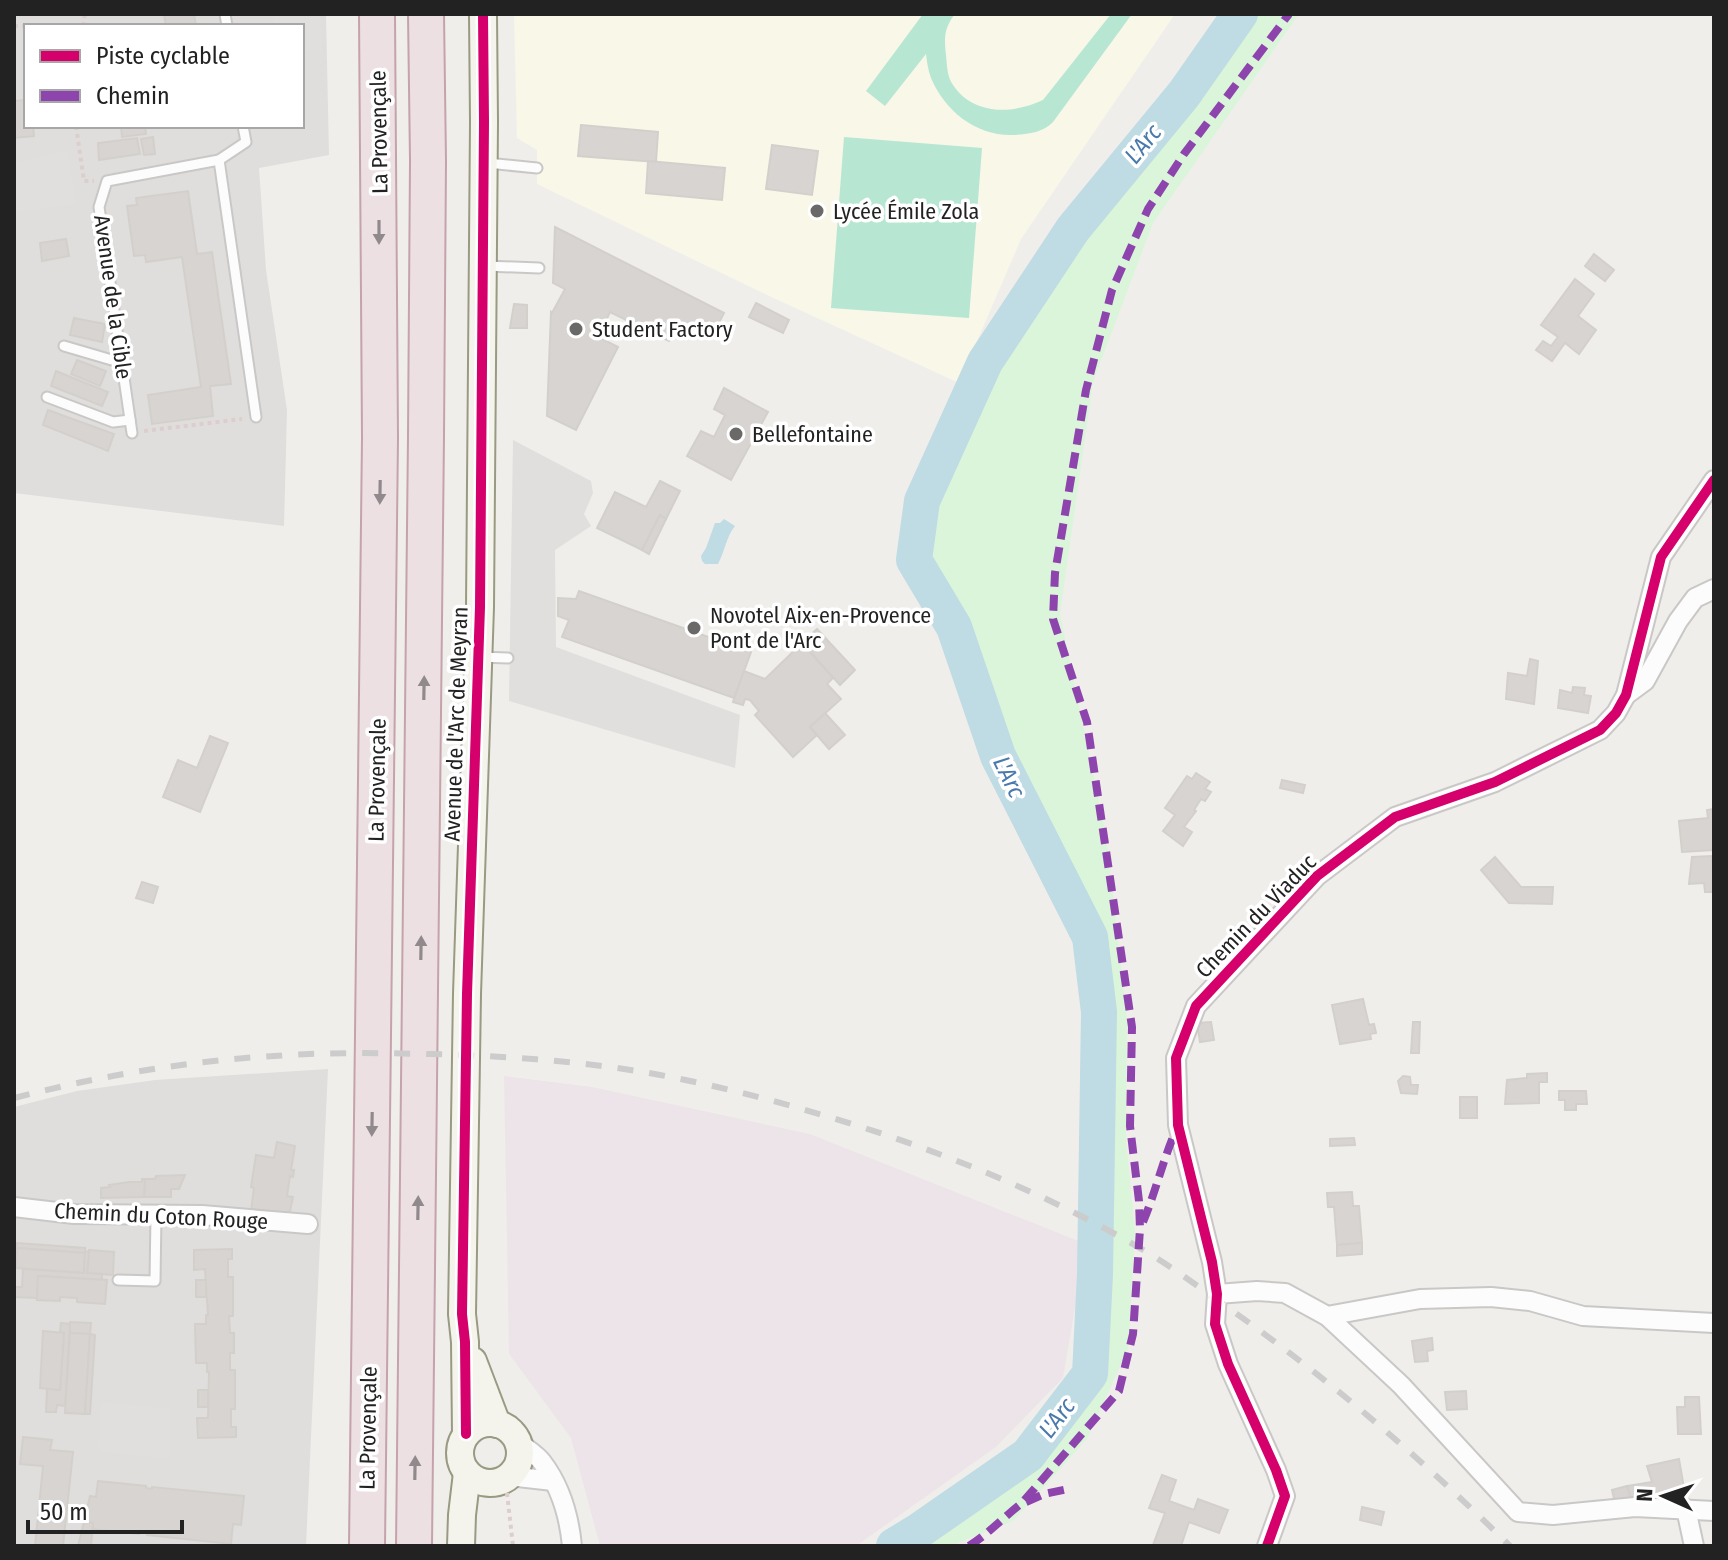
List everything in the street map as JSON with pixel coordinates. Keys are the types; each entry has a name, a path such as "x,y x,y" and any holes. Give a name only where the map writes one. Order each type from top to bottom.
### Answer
{"highway":[{"name":"La Provençale","path":"367,1546 380,470 377,14"},
{"name":"La Provençale","path":"414,1546 428,176 426,14"}],"main road":[{"name":"Avenue de l'Arc de Meyran","path":"466,1434 462,1314 465,1092 479,657 483,14"},
{"name":"Avenue de l'Arc de Meyran","path":"465,1342 497,1424"},
{"path":"462,1515 482,1493 503,1479 519,1460 517,1441 507,1428 485,1423 475,1427 461,1443 462,1464 475,1479 485,1482 503,1479"},
{"path":"461,1546 467,1473"}],"street":[{"name":"Chemin du Viaduc","path":"1267,1546 1285,1496 1228,1364 1215,1324 1217,1294 1212,1262 1178,1125 1176,1058 1196,1006 1317,876 1395,817 1495,782 1600,730 1616,713 1626,695 1661,557 1714,480"},
{"path":"1626,695 1645,681 1678,621 1695,598 1714,589"},
{"name":"Chemin du Coton Rouge","path":"14,1207 74,1214 202,1215 308,1224"},
{"path":"1217,1294 1257,1291 1285,1293 1327,1316 1401,1385 1518,1512 1553,1515 1635,1507 1714,1511"},
{"path":"1327,1316 1420,1299 1491,1297 1530,1301 1583,1316 1714,1323"},
{"path":"517,1441 541,1460 562,1498 569,1519 572,1546"},
{"path":"503,1479 553,1481"},
{"path":"1686,1509 1694,1546"}],"lane":[{"path":"243,128 246,142 219,160 256,417"},
{"name":"Avenue de la Cible","path":"132,433 99,207 107,181 219,160"},
{"path":"484,162 537,168"},
{"path":"483,266 539,268"},
{"path":"64,346 122,363"},
{"path":"47,397 113,422 130,420"},
{"path":"479,657 508,658"},
{"path":"118,1280 155,1281 156,1215"}],"path":[{"path":"76,128 84,181"},
{"path":"132,433 256,417"},
{"path":"503,1479 513,1546"}],"shaded area":[{"path":"14,14 326,14 329,155 259,168 266,270 287,410 284,526 14,493"},
{"path":"273,14 321,14 322,51 304,50 304,24 273,24"},
{"name":"Lycée Émile Zola","path":"514,14 1175,14 1021,239 959,383 537,184 537,150 517,138"},
{"path":"68,150 75,204 14,212 14,163"},
{"path":"513,440 591,481 593,493 584,514 591,526 555,550 556,647 740,715 735,768 509,701"},
{"path":"328,1069 306,1546 14,1546 14,1107 77,1091 155,1080"},
{"path":"504,1076 592,1087 810,1134 1086,1244 1063,1378 996,1447 856,1546 600,1546 571,1438 509,1354"},
{"path":"101,1402 169,1409 170,1459 98,1451"}],"green space":[{"path":"923,14 955,14 945,38 948,71 953,85 972,102 983,107 1007,110 1043,100 1111,14 1132,14 1053,122 1039,131 1013,135 974,126 953,111 931,78 926,54 885,106 866,91"},
{"path":"1238,14 1299,14 1153,223 1093,382 1060,614 1106,835 1127,1017 1126,1139 1135,1233 1128,1349 1087,1439 1013,1521 950,1546 894,1546 1028,1455 1090,1374 1095,1274 1099,1013 1090,938 998,756 954,627 914,560 922,501 985,362 1073,229 1184,94"},
{"path":"844,137 982,148 969,318 831,308"}],"water":[{"path":"724,519 735,526 718,564 705,564 701,556 715,523"}],"building":[{"path":"164,14 194,14 196,24 166,24"},
{"path":"24,100 24,128 33,128 34,136 14,138 14,101"},
{"path":"581,125 658,132 656,162 578,156"},
{"path":"121,128 145,128 146,134 122,137"},
{"path":"153,137 155,154 144,155 141,139"},
{"path":"137,138 140,154 99,160 98,143"},
{"path":"772,145 818,151 812,195 766,189"},
{"path":"648,161 725,168 722,200 646,193"},
{"path":"188,191 197,254 212,252 231,384 210,386 213,416 152,424 148,395 201,387 182,257 146,262 145,255 134,256 127,206 137,205 136,198"},
{"name":"Student Factory","path":"555,227 724,313 711,338 679,322 669,341 610,312 598,337 618,347 576,430 547,416 551,312 565,289 553,283"},
{"path":"66,239 69,256 42,261 40,243"},
{"path":"1594,254 1614,270 1605,281 1585,266"},
{"path":"1575,279 1594,294 1578,316 1596,330 1579,354 1565,343 1552,361 1536,350 1543,341 1551,346 1558,337 1541,325"},
{"path":"756,303 789,320 783,333 749,317"},
{"path":"514,304 527,305 527,328 510,328"},
{"path":"74,318 105,324 102,342 70,335"},
{"path":"77,360 106,371 100,386 71,374"},
{"path":"56,371 108,392 102,406 51,386"},
{"name":"Bellefontaine","path":"724,388 768,412 731,480 687,456 701,431 714,437 725,415 714,409"},
{"path":"48,410 114,434 108,451 43,425"},
{"path":"660,481 680,491 666,519 660,515 642,550 597,528 615,492 646,507"},
{"path":"660,515 666,519 649,554 642,550"},
{"path":"579,591 751,652 734,698 562,637 569,620 558,616 558,598 576,599"},
{"path":"817,629 855,670 840,685 802,643"},
{"path":"802,643 833,678 827,684 841,699 810,727 817,735 793,757 755,715 759,711 750,700 745,699 743,705 733,702 744,671 765,679"},
{"path":"1530,659 1538,661 1534,704 1506,699 1508,673 1527,676"},
{"path":"1573,687 1585,688 1584,695 1591,696 1588,713 1558,708 1560,690 1572,693"},
{"path":"825,713 845,735 829,749 810,727"},
{"path":"210,736 228,743 200,812 163,797 178,760 197,768"},
{"path":"1196,773 1210,782 1205,789 1211,792 1205,801 1201,799 1184,827 1192,832 1183,846 1163,831 1175,815 1165,808 1187,776 1192,779"},
{"path":"1282,780 1305,785 1303,793 1280,788"},
{"path":"1714,809 1714,850 1682,852 1679,821 1708,818 1707,810"},
{"path":"1712,856 1714,892 1705,892 1704,883 1689,884 1692,857"},
{"path":"1495,857 1521,887 1553,887 1552,904 1509,903 1481,870"},
{"path":"142,882 158,887 153,903 136,898"},
{"path":"1363,999 1369,1025 1374,1024 1376,1033 1370,1034 1371,1039 1340,1044 1332,1005"},
{"path":"1211,1022 1214,1040 1200,1042 1197,1023"},
{"path":"1413,1022 1420,1022 1419,1053 1411,1053"},
{"path":"1547,1073 1547,1082 1539,1082 1539,1103 1505,1104 1507,1080 1527,1078 1527,1074"},
{"path":"1403,1076 1410,1077 1411,1085 1418,1085 1417,1094 1401,1093 1398,1081"},
{"path":"1559,1091 1586,1091 1587,1104 1576,1104 1576,1110 1565,1110 1565,1100 1559,1100"},
{"path":"1460,1097 1477,1097 1477,1118 1460,1118"},
{"path":"1354,1138 1355,1145 1330,1146 1330,1139"},
{"path":"277,1142 295,1146 291,1170 294,1170 293,1177 290,1176 287,1196 293,1197 290,1211 251,1211 256,1155 274,1158"},
{"path":"185,1175 179,1189 171,1189 171,1197 144,1197 145,1179"},
{"path":"145,1179 144,1197 101,1198 101,1188 142,1182"},
{"path":"1352,1192 1353,1206 1359,1206 1362,1243 1337,1245 1334,1207 1328,1207 1327,1193"},
{"path":"17,1243 85,1248 85,1253 17,1248"},
{"path":"1362,1243 1362,1254 1337,1256 1337,1245"},
{"path":"17,1248 85,1253 84,1273 16,1268"},
{"path":"232,1249 232,1259 228,1259 228,1277 233,1277 233,1316 229,1316 230,1333 234,1333 234,1353 230,1353 230,1370 235,1370 235,1409 231,1409 231,1427 236,1427 236,1437 198,1438 197,1418 208,1418 209,1372 207,1363 196,1363 195,1324 206,1324 208,1315 205,1269 194,1270 194,1250"},
{"path":"89,1250 114,1252 113,1275 87,1273"},
{"path":"85,1251 89,1252 87,1273 102,1274 102,1280 38,1276 37,1298 14,1297 14,1287 22,1287 23,1269 84,1273"},
{"path":"38,1276 107,1280 105,1304 60,1297 60,1301 37,1300"},
{"path":"196,1280 206,1280 206,1297 196,1297"},
{"path":"70,1322 91,1323 90,1334 70,1333"},
{"path":"61,1323 70,1324 65,1406 57,1405 56,1412 46,1412 47,1389 60,1390 64,1333 60,1332"},
{"path":"43,1331 64,1333 60,1390 40,1388"},
{"path":"70,1333 90,1334 85,1414 65,1413"},
{"path":"90,1334 95,1335 90,1414 85,1414"},
{"path":"1432,1338 1433,1350 1427,1351 1428,1361 1415,1362 1412,1341"},
{"path":"198,1390 208,1390 208,1407 198,1407"},
{"path":"1466,1391 1467,1409 1447,1410 1445,1392"},
{"path":"1685,1397 1699,1397 1701,1434 1678,1434 1677,1407 1685,1407"},
{"path":"23,1437 52,1440 50,1450 73,1452 63,1546 35,1546 43,1466 20,1464"},
{"path":"1679,1459 1684,1488 1673,1490 1674,1495 1655,1499 1653,1495 1631,1500 1627,1486 1652,1482 1647,1466"},
{"path":"1162,1475 1176,1480 1169,1501 1194,1510 1198,1499 1228,1510 1219,1533 1189,1522 1181,1546 1153,1545 1165,1513 1149,1508"},
{"path":"98,1481 152,1489 244,1496 241,1525 233,1524 231,1544 147,1535 147,1532 139,1531 139,1534 93,1529 93,1523 84,1522 90,1496 96,1497"},
{"path":"1627,1486 1631,1500 1653,1495 1655,1499 1615,1503 1612,1490"},
{"path":"1362,1507 1384,1512 1381,1525 1360,1520"},
{"path":"84,1522 93,1523 91,1546 78,1546"}],"waterway":[{"name":"L'Arc","path":"894,1546 1028,1455 1090,1374 1095,1274 1099,1012 1090,937 998,756 954,627 914,560 922,501 985,362 1073,229 1184,94 1240,14"}],"railway":[{"path":"14,1098 111,1076 241,1058 313,1054 430,1054 545,1060 631,1070 716,1087 828,1117 917,1146 1017,1186 1082,1216 1156,1258 1265,1334 1338,1391 1443,1482 1510,1546"}],"marked path":[{"path":"969,1546 1022,1503 1119,1391 1133,1334 1140,1229 1130,1126 1132,1027 1087,722 1053,619 1055,573 1086,390 1112,290 1148,209 1184,154 1289,14"},
{"path":"1143,1222 1177,1128"},
{"path":"1026,1502 1068,1489"}],"cycle path":[{"path":"466,1434 462,1314 467,994 480,607 483,14"},
{"path":"1267,1546 1285,1496 1228,1364 1215,1324 1217,1294 1212,1262 1178,1125 1176,1058 1196,1006 1317,876 1395,817 1495,782 1600,730 1616,713 1626,695 1661,557 1714,480"}],"place":[{"name":"Lycée Émile Zola","path":"817,211"},
{"name":"Student Factory","path":"576,329"},
{"name":"Bellefontaine","path":"736,434"},
{"name":"Novotel Aix-en-Provence Pont de l'Arc","path":"694,628"}]}
